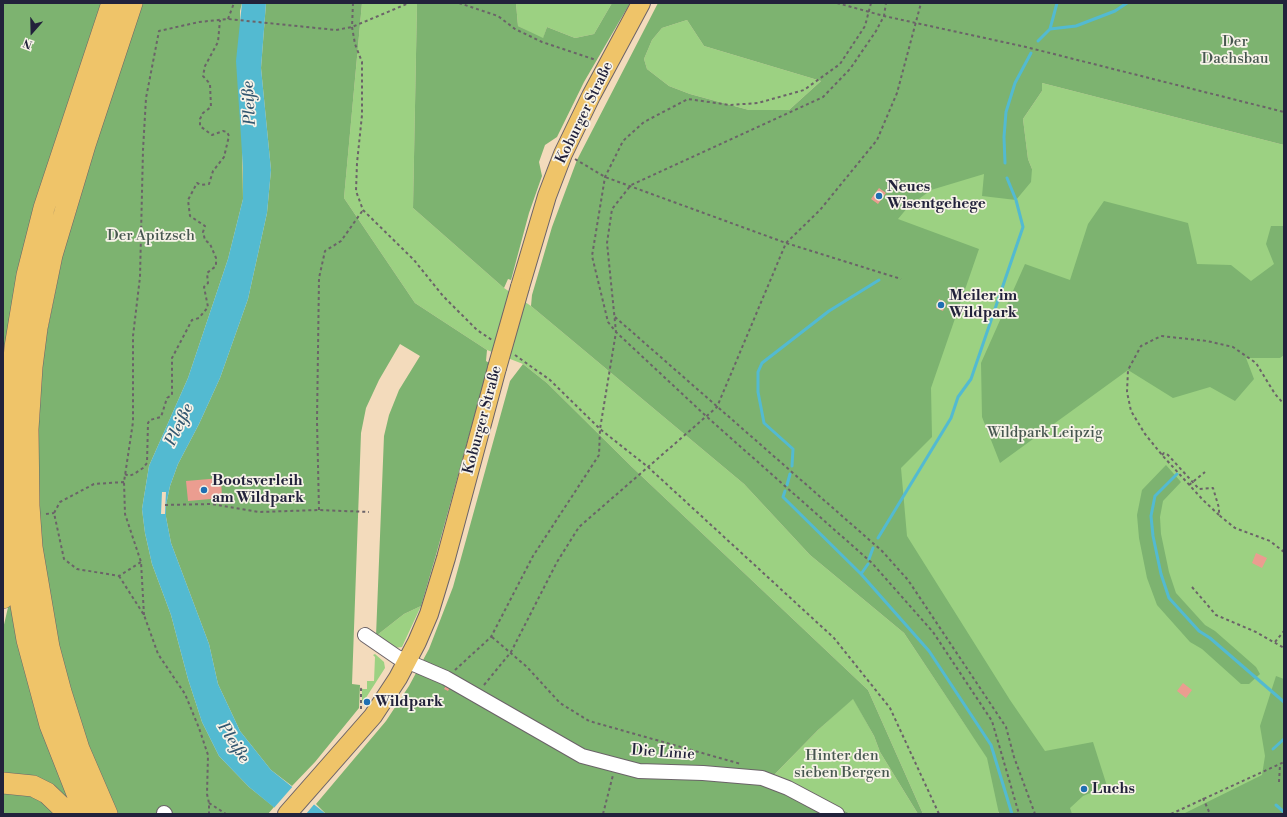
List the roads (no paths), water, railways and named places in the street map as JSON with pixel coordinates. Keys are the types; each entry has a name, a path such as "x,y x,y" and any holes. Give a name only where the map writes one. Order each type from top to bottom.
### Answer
{"highway":[{"path":"85,814 62,759 40,694 18,588 12,542 8,484 9,420 15,347 27,275 44,208 112,3"},
{"path":"107,814 79,749 61,692 49,646 32,547 28,506 28,429 32,367 37,328 52,255 85,145 132,3"},
{"path":"3,598 12,542"},
{"path":"3,783 33,786 47,793 69,814"}],"main road":[{"name":"Koburger Straße","path":"288,814 373,716 408,662 429,614 543,209 563,154 607,65 642,3"}],"lane":[{"name":"Die Linie","path":"365,635 397,657 446,678 582,756 615,766 639,771 703,773 762,778 788,788 837,814"}],"water":[{"name":"Pleiße","path":"242,3 266,3 261,68 271,170 267,213 248,299 220,378 199,424 178,464 170,486 166,505 166,517 171,543 209,644 218,684 240,731 271,770 326,814 282,814 249,787 219,756 202,722 188,679 171,615 152,564 145,533 142,509 149,466 188,378 228,259 243,199 243,168 236,61"}],"waterway":[{"path":"1050,29 1057,3"},
{"path":"1038,41 1050,29 1076,26 1115,11 1127,3"},
{"path":"1005,163 1004,137 1006,112 1015,83 1031,53"},
{"path":"878,538 951,418 958,397 971,379 1023,227 1016,200 1007,178"},
{"path":"792,466 793,449 764,423 758,392 758,372 762,363 829,311 879,280"},
{"path":"787,485 790,474"},
{"path":"1177,474 1155,496 1151,516 1153,536 1161,574 1169,598 1199,631 1210,638 1284,702"},
{"path":"785,491 783,497 861,574 929,651 991,745 1012,814"},
{"path":"869,559 873,548"},
{"path":"861,574 868,564"},
{"path":"1273,749 1284,739"},
{"path":"1276,805 1284,812"}],"place":[{"name":"Neues Wisentgehege","path":"879,196"},
{"name":"Meiler im Wildpark","path":"941,305"},
{"name":"Bootsverleih am Wildpark","path":"204,490"},
{"name":"Wildpark","path":"367,702"},
{"name":"Luchs","path":"1084,789"}],"park label":[{"name":"Der Dachsbau","path":"1235,50"},
{"name":"Der Apitzsch","path":"151,236"},
{"name":"Wildpark Leipzig","path":"1045,433"},
{"name":"Hinter den sieben Bergen","path":"842,764"}]}
